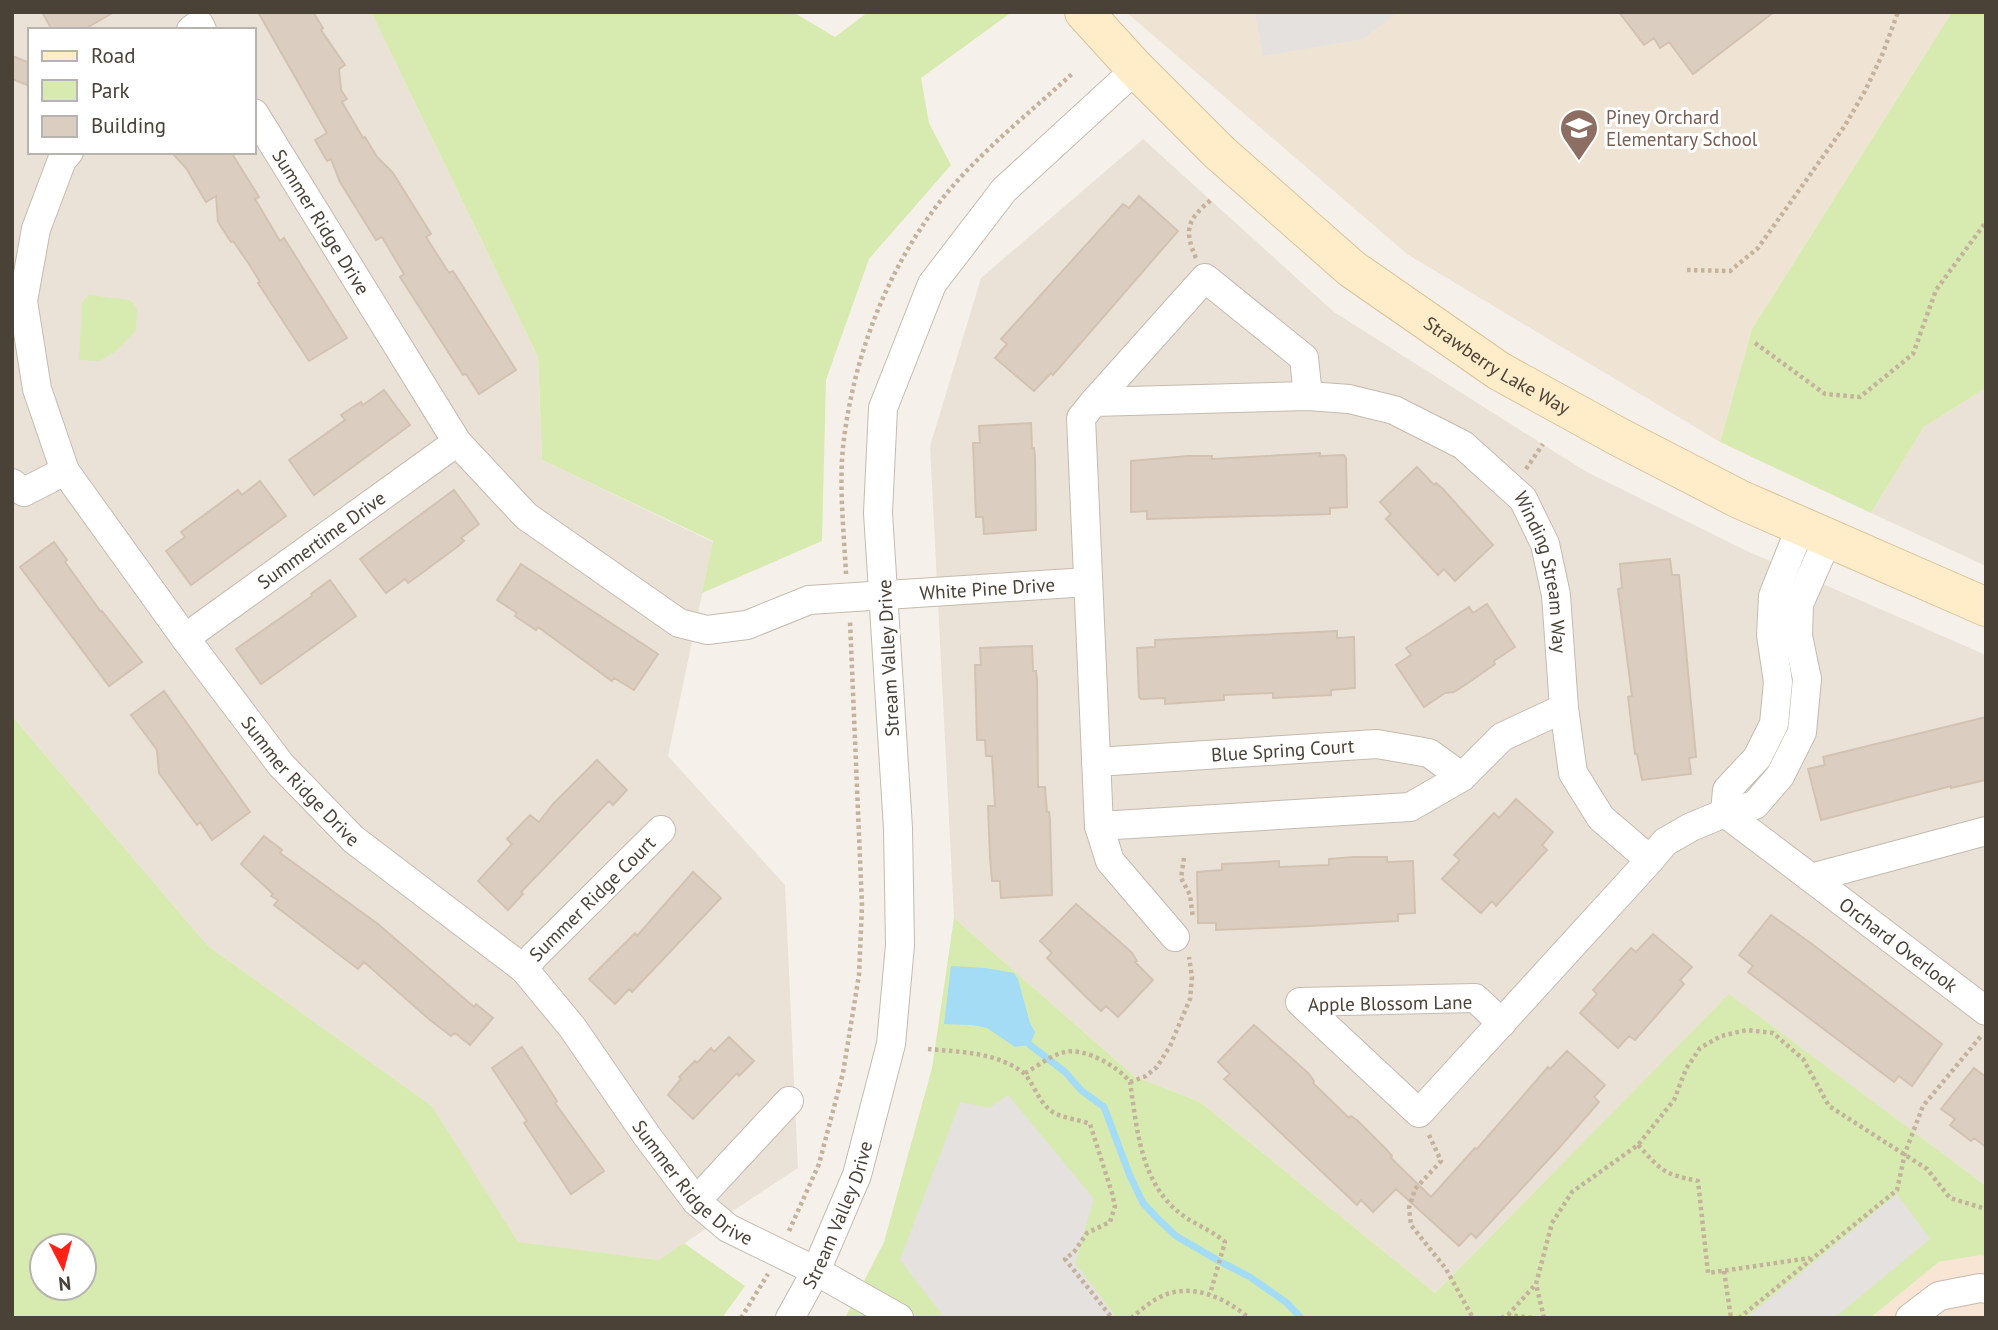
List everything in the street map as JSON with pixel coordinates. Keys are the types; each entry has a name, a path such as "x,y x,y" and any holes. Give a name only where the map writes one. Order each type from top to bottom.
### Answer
{"street":[{"name":"Strawberry Lake Way","path":"1084,12 1136,69 1219,152 1352,269 1499,371 1619,438 1739,499 1986,607"},
{"name":"Stream Valley Drive","path":"790,1318 816,1271 857,1175 891,1044 900,945 898,828 878,513 883,408 932,284 1004,190 1136,69"},
{"name":"Summer Ridge Drive","path":"256,116 457,442 526,516 679,623 708,630 747,625 809,600 884,595"},
{"name":"Summer Ridge Drive","path":"67,154 62,160 36,229 18,301 37,389 65,471 185,638 281,765 353,839 524,969 572,1027 647,1136 696,1201 728,1228 816,1271 899,1318"},
{"path":"1186,937 1110,861 1099,826 1081,418 1205,278 1304,358 1308,396"},
{"name":"Winding Stream Way","path":"1094,402 1308,396 1349,399 1394,410 1462,445 1523,499 1545,544 1556,595 1564,708 1573,773 1601,818 1650,860"},
{"name":"Summertime Drive","path":"185,638 457,442"},
{"path":"12,483 24,492 65,471"},
{"path":"1725,813 1727,790 1756,758 1774,724 1778,682 1771,635 1773,596 1814,532"},
{"name":"White Pine Drive","path":"884,595 1088,582"},
{"path":"1099,826 1410,807 1462,777 1502,737 1564,708"},
{"name":"Blue Spring Court","path":"1096,762 1377,744 1429,753 1462,777"},
{"name":"Apple Blossom Lane","path":"1502,1023 1475,998 1300,1002 1419,1113 1502,1023 1650,860 1665,842 1691,827 1725,813"},
{"name":"Orchard Overlook","path":"1725,813 1986,1011"},
{"name":"Summer Ridge Court","path":"524,969 661,830"},
{"name":"Orchard Overlook","path":"1811,878 1986,831"},
{"path":"696,1201 789,1101"},
{"path":"1910,1318 1939,1296 1986,1289"}],"path":[{"path":"1687,270 1730,271 1758,247 1844,127 1865,92 1898,12"},
{"path":"1205,278 1188,240 1190,223 1197,212 1212,199"},
{"path":"1755,344 1825,394 1860,397 1913,354 1936,290 1986,222"},
{"path":"787,1235 819,1164 843,1073 859,975 862,906 849,615"},
{"path":"1130,1082 1146,1076 1157,1067 1170,1046 1190,999 1192,977 1186,937 1190,895 1181,877 1184,858"},
{"path":"1739,1318 1897,1190 1905,1153 1923,1106 1986,1030"},
{"path":"1500,1318 1508,1315 1536,1284 1552,1223 1572,1192 1638,1145 1674,1100 1686,1069 1700,1048 1721,1035 1747,1031 1773,1033 1803,1059 1829,1106 1927,1169 1950,1198 1986,1209"},
{"path":"928,1049 1001,1059 1025,1073 1037,1096 1051,1112 1090,1124 1115,1206 1110,1223 1087,1233 1074,1252 1065,1259 1112,1318"},
{"path":"1025,1073 1069,1051 1083,1053 1117,1068 1130,1082 1142,1151 1153,1182 1178,1212 1200,1227 1215,1232 1225,1242 1210,1294"},
{"path":"1419,1113 1441,1161 1415,1189 1409,1208 1411,1225 1446,1269 1473,1318"},
{"path":"1638,1145 1670,1176 1698,1181 1708,1273 1812,1258"},
{"path":"741,1318 771,1270"},
{"path":"1724,1271 1731,1318"},
{"path":"1536,1284 1544,1318"},
{"path":"1132,1318 1159,1297 1194,1291 1210,1294 1234,1305 1249,1318"},
{"path":"1508,1315 1533,1318"}],"shaded area":[{"path":"12,12 371,12 538,357 542,460 713,542 668,756 785,885 798,1168 659,1260 518,1243 432,1106 208,946 12,716"},
{"name":"Piney Orchard Elementary School","path":"1126,12 1952,12 1752,329 1720,442 1407,254"},
{"path":"1255,12 1398,12 1363,39 1263,56"},
{"path":"1143,139 1334,312 1585,471 1747,551 1986,655 1986,1186 1729,995 1435,1293 1200,1102 1134,1076 954,918 930,446 981,278"},
{"path":"1986,388 1986,566 1871,513 1924,427"},
{"path":"1008,1095 1094,1199 1075,1263 1117,1318 945,1318 900,1260 960,1102 989,1108"},
{"path":"1897,1194 1930,1239 1834,1318 1746,1318"},
{"path":"1986,1256 1986,1318 1870,1318 1939,1262"}],"green space":[{"path":"371,12 793,12 835,37 868,12 1012,12 921,78 929,123 951,165 869,259 826,380 822,541 702,593 713,541 542,460 538,357"},
{"path":"1952,12 1986,12 1986,388 1924,427 1871,513 1720,442 1752,329"},
{"path":"89,295 130,300 137,309 136,331 114,353 99,361 79,360 82,302"},
{"path":"12,716 208,946 432,1106 518,1242 659,1260 684,1243 745,1286 722,1318 12,1318"},
{"path":"954,918 1134,1076 1200,1102 1435,1293 1729,994 1986,1186 1986,1256 1939,1262 1870,1318 845,1318 884,1242 932,1068"}],"water":[{"path":"951,966 1014,973 1035,1032 1030,1045 1015,1047 987,1028 944,1024"}],"building":[{"path":"42,12 114,12 86,28 51,28"},
{"path":"258,12 313,12 323,28 321,30 345,65 339,69 341,90 347,99 342,102 363,138 365,137 377,157 393,173 431,234 426,237 449,273 453,271 516,370 479,394 466,374 463,375 400,277 404,274 382,237 376,240 340,182 331,159 327,161 315,140 327,133"},
{"path":"1619,12 1774,12 1693,74 1669,42 1660,48 1654,38 1644,45"},
{"path":"12,56 28,62 28,85 12,79"},
{"path":"173,154 232,154 259,197 255,199 280,241 284,238 347,338 309,361 258,283 260,282 249,264 218,222 216,196 206,202 186,168"},
{"path":"1139,196 1178,231 1053,375 1051,373 1034,391 995,358 1007,344 1001,339 1123,204 1129,208"},
{"path":"384,390 410,425 314,495 289,460 345,420 341,415 361,402 363,405"},
{"path":"1031,423 1035,457 1036,530 984,534 983,517 976,517 973,443 980,443 979,426"},
{"path":"1320,453 1320,456 1344,455 1346,458 1347,507 1330,508 1330,514 1147,519 1147,511 1131,512 1131,461 1188,456 1212,456 1212,459"},
{"path":"1417,467 1434,485 1436,483 1443,489 1493,545 1455,581 1444,569 1438,575 1386,519 1391,514 1380,502"},
{"path":"260,481 286,516 191,585 166,551 185,537 181,532 238,490 242,495"},
{"path":"454,490 479,524 461,538 464,541 422,573 408,583 405,579 386,593 360,559"},
{"path":"54,542 101,612 142,662 109,686 20,567"},
{"path":"1670,559 1672,575 1679,575 1696,757 1689,758 1691,774 1642,780 1635,754 1628,697 1632,696 1618,589 1622,588 1620,564"},
{"path":"521,564 658,654 634,690 614,678 612,681 538,627 536,630 515,616 517,613 497,600"},
{"path":"330,580 356,616 261,684 236,649 312,596 311,594"},
{"path":"1487,604 1515,647 1468,683 1454,692 1445,693 1424,707 1396,665 1411,655 1406,648 1469,607 1473,613"},
{"path":"1337,631 1337,638 1354,637 1355,688 1331,690 1331,695 1273,698 1273,693 1224,695 1224,700 1165,704 1165,698 1139,697 1137,648 1155,647 1155,640"},
{"path":"1032,646 1033,671 1036,671 1037,679 1038,787 1045,787 1049,812 1052,895 1001,898 1000,881 992,881 988,806 995,806 992,756 986,756 985,740 977,740 975,665 981,665 980,648"},
{"path":"164,691 250,812 212,840 200,822 197,825 159,773 157,750 131,715"},
{"path":"1986,717 1986,780 1951,786 1821,820 1808,769 1825,765 1823,757"},
{"path":"597,760 627,790 613,805 609,801 521,892 523,894 508,910 478,881 512,844 507,839 530,815 539,822"},
{"path":"1516,799 1553,832 1542,845 1547,850 1496,906 1492,901 1481,913 1442,879 1460,860 1454,855 1494,813 1499,818"},
{"path":"264,836 282,850 280,853 378,924 474,1007 476,1004 493,1018 470,1045 455,1033 451,1036 430,1020 364,962 358,969 274,905 278,900 241,864"},
{"path":"1387,857 1387,862 1413,861 1415,913 1398,914 1398,921 1291,927 1216,930 1216,923 1198,923 1197,872 1222,870 1222,864 1279,861 1279,867 1329,865 1329,859"},
{"path":"693,872 721,898 632,992 629,989 615,1004 589,979 635,933 637,936"},
{"path":"1076,904 1132,953 1137,961 1135,962 1153,980 1118,1017 1106,1006 1101,1011 1082,993 1047,958 1052,953 1040,941"},
{"path":"1771,915 1942,1044 1912,1086 1899,1076 1894,1082 1748,972 1753,966 1739,955"},
{"path":"1653,934 1692,967 1680,980 1684,984 1635,1040 1629,1036 1618,1048 1580,1013 1597,994 1593,990 1631,948 1636,952"},
{"path":"1254,1025 1309,1074 1313,1083 1349,1118 1351,1116 1358,1121 1431,1197 1548,1067 1550,1069 1567,1051 1605,1085 1594,1097 1599,1102 1559,1148 1476,1238 1471,1233 1459,1246 1396,1189 1373,1212 1361,1200 1357,1205 1224,1079 1230,1074 1218,1062"},
{"path":"729,1037 754,1061 739,1076 737,1073 693,1119 668,1095 681,1079 679,1077 695,1061 697,1063 711,1048 714,1052"},
{"path":"522,1047 557,1101 555,1103 604,1171 571,1194 524,1123 527,1121 492,1068"},
{"path":"1974,1068 1986,1077 1986,1147 1974,1138 1971,1141 1950,1125 1955,1119 1941,1109"}],"waterway":[{"path":"1030,1045 1104,1107 1130,1176 1143,1203 1157,1218 1176,1236 1250,1277 1287,1303 1301,1318"}],"place":[{"name":"Piney Orchard Elementary School","path":"1579,162"}]}
